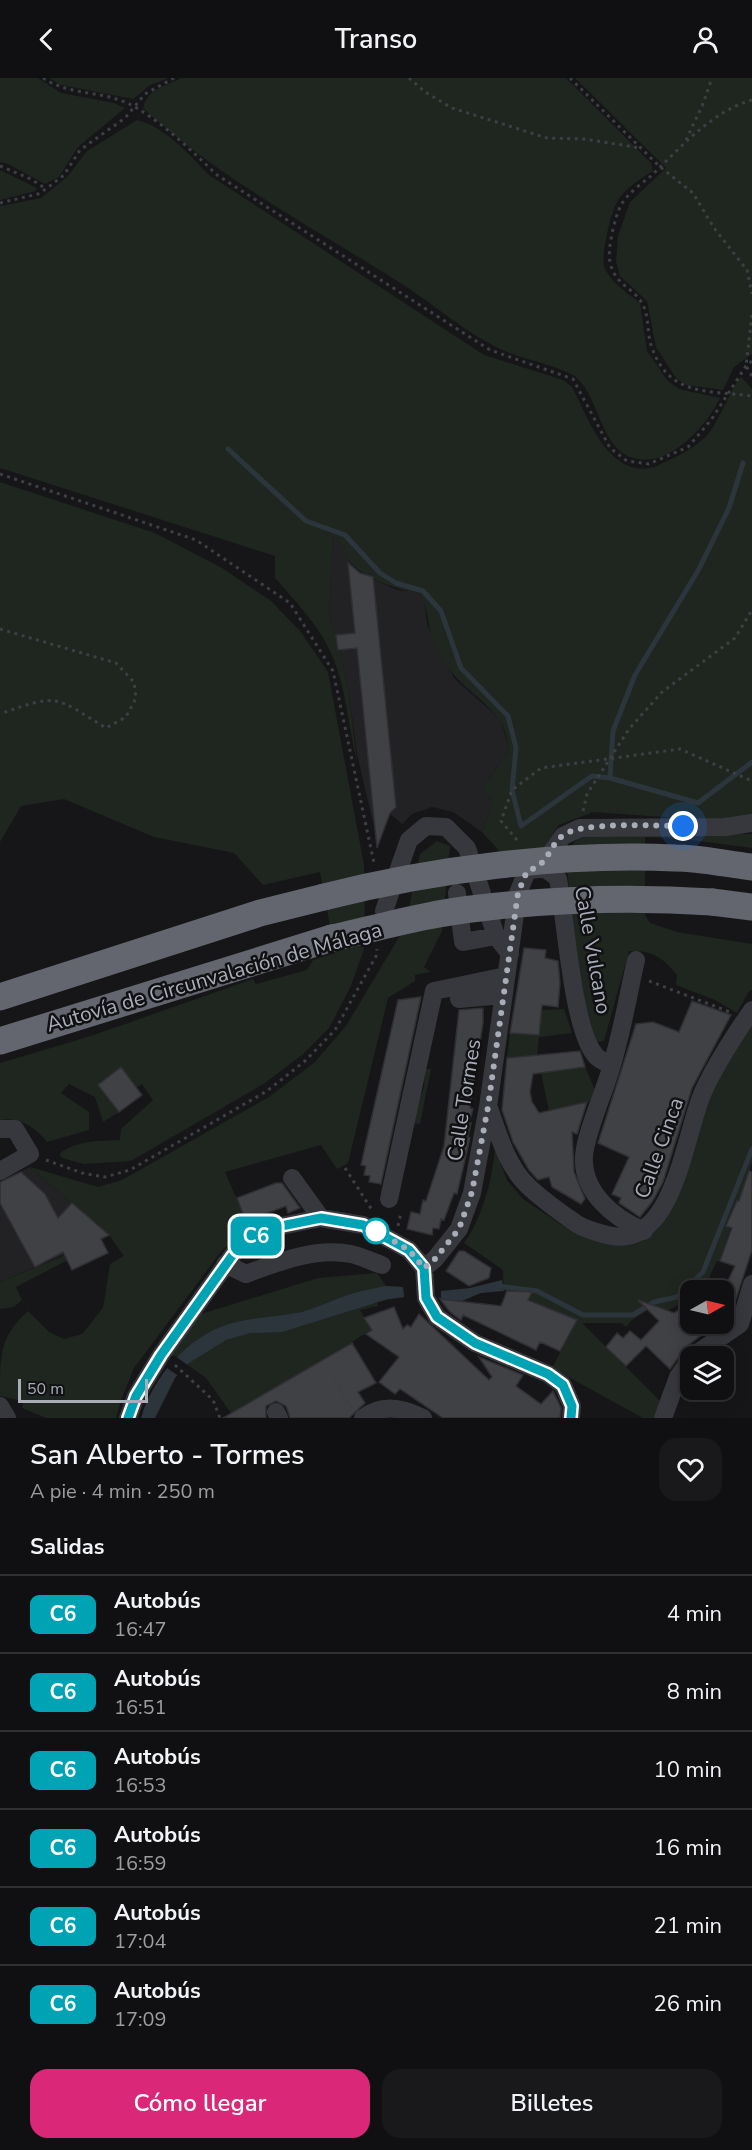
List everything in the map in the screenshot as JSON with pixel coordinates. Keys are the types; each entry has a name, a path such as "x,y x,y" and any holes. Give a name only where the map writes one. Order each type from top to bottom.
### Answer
{"highway":[{"name":"Autovía de Circunvalación de Málaga","path":"0,997 260,913 324,897 469,868 592,859 676,858 752,867"},
{"name":"Autovía de Circunvalación de Málaga","path":"0,1041 332,938 479,908 590,900 672,899 752,907"}],"street":[{"path":"510,954 518,893 534,869 562,836 580,828 725,827 752,823"},
{"path":"384,911 409,840 426,826 446,827 467,848 496,936 510,954"},
{"path":"467,848 534,869"},
{"name":"Calle Vulcano","path":"534,869 550,870 558,879 572,984 584,1031 596,1056 612,1065"},
{"path":"457,892 463,942 496,936"},
{"name":"Calle Tormes","path":"424,1268 435,1259 459,1229 472,1192 488,1107 502,994 510,954"},
{"name":"Calle Vulcano","path":"634,967 612,1065 584,1156 588,1180 604,1206 626,1223 644,1231"},
{"path":"389,1199 434,991 506,976"},
{"path":"459,999 502,994"},
{"name":"Calle Cinca","path":"488,1107 517,1172 526,1185 557,1210 586,1230 617,1238 644,1231 663,1210 703,1093 747,1016"},
{"path":"0,1129 15,1129 30,1154 0,1171"},
{"path":"292,1178 321,1218"},
{"path":"128,1418 136,1396 155,1365 237,1249 256,1236 276,1227 321,1218 350,1220 370,1228 409,1250 424,1268 426,1298 437,1317 475,1343 548,1374 563,1385 572,1406 571,1418"},
{"path":"225,1264 246,1274 279,1261 313,1254 351,1254 382,1265"},
{"path":"708,1346 740,1324 752,1284"},
{"path":"663,1418 680,1374"},
{"path":"0,1406 7,1418"},
{"path":"358,1413 393,1408 423,1418"}],"path":[{"path":"43,78 59,88 125,102 135,107 192,150 217,175 490,350 573,379 610,448 627,461 649,464 688,447 711,420 746,366 752,361"},
{"path":"0,203 38,194 46,189 64,175 80,150 125,118 150,89 174,78"},
{"path":"409,78 425,92 452,108 547,138 584,139 641,148"},
{"path":"570,78 659,166 693,193 714,228 747,270 752,294"},
{"path":"685,143 712,78"},
{"path":"752,100 733,106 685,143 621,205 610,246 609,261 615,279 642,303 650,341 667,373 677,384 687,389 752,396"},
{"path":"0,166 31,179 46,189"},
{"path":"752,315 746,366 752,376"},
{"path":"0,474 196,540 290,603 333,671 375,868"},
{"path":"580,828 586,794 629,729 662,692 735,638 752,610"},
{"path":"0,629 116,663 134,682 136,698 126,717 106,728 67,702 43,699 0,714"},
{"path":"534,869 501,821 513,790 541,768 680,749 752,781"},
{"path":"30,1154 82,1173 105,1177 130,1170 267,1091 305,1061 335,1030 376,956 378,945"},
{"path":"634,967 732,1013 747,1016"},
{"path":"345,1168 374,1213"},
{"path":"171,1362 186,1372 213,1400 220,1418"},
{"path":"335,1382 358,1413"}],"shaded area":[{"path":"0,78 38,78 61,93 114,103 125,108 78,147 59,177 45,184 0,162"},
{"path":"49,78 169,78 150,85 133,99 61,85"},
{"path":"181,78 566,78 651,163 653,171 628,189 620,197 615,207 605,244 604,266 614,282 640,303 647,351 667,380 679,389 720,398 714,409 685,443 660,457 646,460 633,458 621,452 605,430 587,390 579,380 560,369 514,355 470,332 407,287 233,178 201,156 143,108 153,92"},
{"path":"575,78 752,78 752,354 734,367 723,390 686,385 676,378 656,347 647,301 620,276 616,262 618,236 630,202 666,168"},
{"path":"137,120 167,135 209,175 484,355 563,380 572,387 601,441 622,463 635,468 652,468 684,452 709,433 741,377 752,389 752,815 720,821 593,812 559,825 539,854 518,872 482,832 493,802 483,788 509,750 504,730 501,722 491,710 451,672 444,662 434,643 423,599 419,593 389,586 362,572 346,558 338,538 333,536 329,616 336,635 349,693 357,763 343,690 335,662 318,630 275,578 275,556 0,468 0,206 41,198 67,177 87,151"},
{"path":"0,170 37,188 36,191 0,200"},
{"path":"0,482 155,533 222,568 271,601 300,631 328,672 364,865 365,946 351,986 329,1028 302,1055 265,1083 131,1161 84,1164 62,1158 59,1154 81,1144 120,1140 121,1129 153,1100 142,1084 136,1088 99,1085 119,1112 103,1122 95,1097 69,1084 61,1093 89,1112 89,1130 47,1142 26,1124 14,1120 0,1120 0,1063 91,1036 253,979 256,984 307,970 313,960 335,953 320,872 263,885 234,853 154,837 64,799 21,806 0,842"},
{"path":"333,536 338,538 348,560 360,573 397,590 419,592 424,600 427,624 454,678 501,720 509,750 483,788 493,802 482,832 453,812 432,807 412,814 402,824 390,814 383,830 375,831 357,754 349,693 336,635 329,616"},
{"path":"583,833 752,834 752,848 683,839 645,837 645,915 650,923 677,932 752,944 752,990 749,991 737,1013 715,1000 676,985 677,975 656,956 650,953 629,951 604,1041 596,1042 579,985 567,868 572,845"},
{"path":"437,841 450,846 442,931 424,967 431,972 415,975 415,981 388,998 348,1163 337,1169 321,1145 225,1172 250,1230 223,1249 134,1368 116,1418 46,1418 22,1408 24,1401 0,1396 1,1357 7,1338 19,1320 28,1311 49,1332 64,1339 82,1334 103,1308 110,1264 124,1256 109,1235 30,1167 98,1187 122,1180 269,1097 315,1062 346,1026 405,927 420,854"},
{"path":"564,1009 572,1033 539,1037 537,1055 507,1058 510,1033 539,1035 541,1010"},
{"path":"752,1026 752,1163 739,1201 736,1201 726,1225 731,1227 720,1261 717,1261 708,1280 680,1280 680,1303 666,1312 655,1306 632,1320 626,1327 622,1323 582,1323 660,1401 654,1418 643,1418 552,1368 577,1320 528,1299 531,1292 504,1291 503,1270 464,1243 471,1233 485,1198 492,1173 495,1148 507,1180 523,1199 562,1225 586,1237 644,1238 657,1230 669,1210 702,1110 721,1071"},
{"path":"585,1067 596,1092 594,1100 549,1111 541,1073"},
{"path":"425,1069 431,1069 420,1124 411,1123 424,1087"},
{"path":"30,1167 109,1235 0,1282 0,1182"},
{"path":"65,1255 68,1260 16,1287 22,1300 14,1307 0,1309 0,1282"},
{"path":"377,1273 386,1286 403,1287 404,1297 377,1302 378,1306 360,1310 371,1330 295,1378 231,1413 206,1378 175,1356 170,1356 201,1314 318,1278"},
{"path":"502,1280 504,1291 481,1293 462,1301 441,1299 441,1291 470,1288"},
{"path":"386,1286 403,1287 404,1297 388,1299 282,1332 250,1333 226,1340 189,1363 175,1378 155,1418 141,1418 163,1374 199,1338 229,1324 302,1312 350,1294"}],"pier":[{"path":"175,1356 189,1366 180,1377 167,1368"}],"building":[{"path":"348,563 360,573 373,577 396,807 390,813 377,848 357,648 338,650 336,635 355,633"},
{"path":"524,948 546,950 545,958 558,961 560,983 558,1007 542,1005 539,1035 510,1033"},
{"path":"421,997 381,1184 369,1182 370,1176 364,1175 366,1166 361,1165 398,1000"},
{"path":"692,1001 731,1015 692,1088 663,1182 640,1217 619,1203 621,1198 612,1194 629,1157 598,1143 636,1024 653,1022 679,1032"},
{"path":"483,1008 483,1023 470,1108 473,1109 469,1123 471,1123 468,1137 470,1138 457,1194 454,1193 444,1220 441,1219 439,1229 433,1228 432,1235 407,1229 411,1212 420,1214 423,1200 426,1201 444,1146 459,1010"},
{"path":"580,1051 585,1067 533,1074 530,1092 532,1102 539,1113 587,1102 577,1134 572,1132 574,1172 585,1199 581,1204 552,1187 549,1177 538,1180 529,1170 513,1142 502,1110 507,1058"},
{"path":"121,1067 142,1095 119,1112 98,1085"},
{"path":"749,1171 752,1172 752,1250 734,1305 734,1280 728,1280 735,1266 720,1261 732,1228 726,1226 739,1201"},
{"path":"21,1172 45,1194 58,1218 72,1203 109,1235 101,1239 108,1253 72,1270 63,1252 35,1267 0,1203 0,1182"},
{"path":"276,1183 282,1183 300,1208 288,1213 286,1206 246,1221 237,1198"},
{"path":"459,1251 464,1251 491,1268 489,1278 469,1286 446,1271"},
{"path":"507,1291 532,1292 528,1300 577,1320 560,1351 540,1342 536,1350 463,1315 461,1320 450,1312 440,1299 501,1306"},
{"path":"638,1300 674,1313 680,1309 680,1334 703,1334 687,1346 680,1346 680,1355 670,1369 646,1346 626,1366 606,1347 617,1333 623,1338 630,1331 641,1340 659,1321"},
{"path":"394,1307 403,1329 407,1325 411,1327 419,1314 489,1380 492,1377 479,1357 523,1375 516,1386 541,1404 553,1391 561,1408 560,1418 443,1418 400,1389 395,1394 379,1382 399,1357 366,1334 372,1330 364,1318"},
{"path":"352,1343 376,1383 358,1392 365,1403 349,1418 290,1418 286,1406 276,1401 266,1406 266,1418 223,1418"}],"waterway":[{"path":"228,449 306,521 345,535 380,573 396,583 423,591 441,611 461,668 508,716 516,748 512,790 521,826 592,776 610,778 698,803 752,762"},
{"path":"610,778 613,731 635,675 699,569 729,508 743,463"},
{"path":"498,1286 537,1291 583,1315 633,1315 654,1302 677,1297 703,1272 752,1149"}],"bus line":[{"name":"C6","path":"128,1418 136,1396 161,1355 237,1249 256,1236 276,1227 321,1218 350,1220 376,1231 409,1250 424,1268 426,1298 437,1317 475,1343 548,1374 563,1385 572,1406 571,1418"}],"route":[{"path":"376,1231 409,1250 424,1268 435,1259 459,1229 472,1192 488,1107 502,994 518,893 527,871 540,867 562,836 580,828 683,826"}]}
